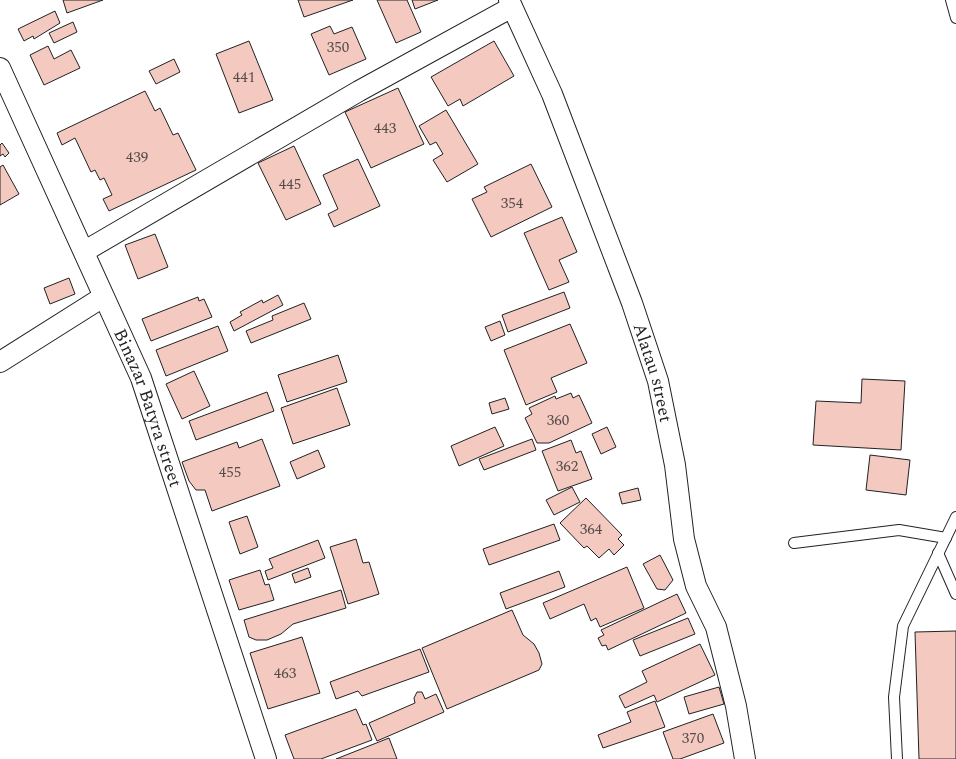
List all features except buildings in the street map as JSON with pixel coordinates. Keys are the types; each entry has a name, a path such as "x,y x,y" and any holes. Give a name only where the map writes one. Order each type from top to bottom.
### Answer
{"street":[{"path":"85,250 511,4"},
{"name":"Alatau street","path":"511,4 552,94 632,303 658,382 675,465 684,538 696,586 716,627 736,706 745,759"},
{"name":"Binazar Batyra street","path":"0,68 85,250 103,297 141,378 266,759"},
{"path":"0,362 103,297"}],"lane":[{"path":"951,0 956,18"},
{"path":"897,759 894,697 902,626 956,517"},
{"path":"794,543 899,530 946,538"},
{"path":"938,552 956,594"}]}
